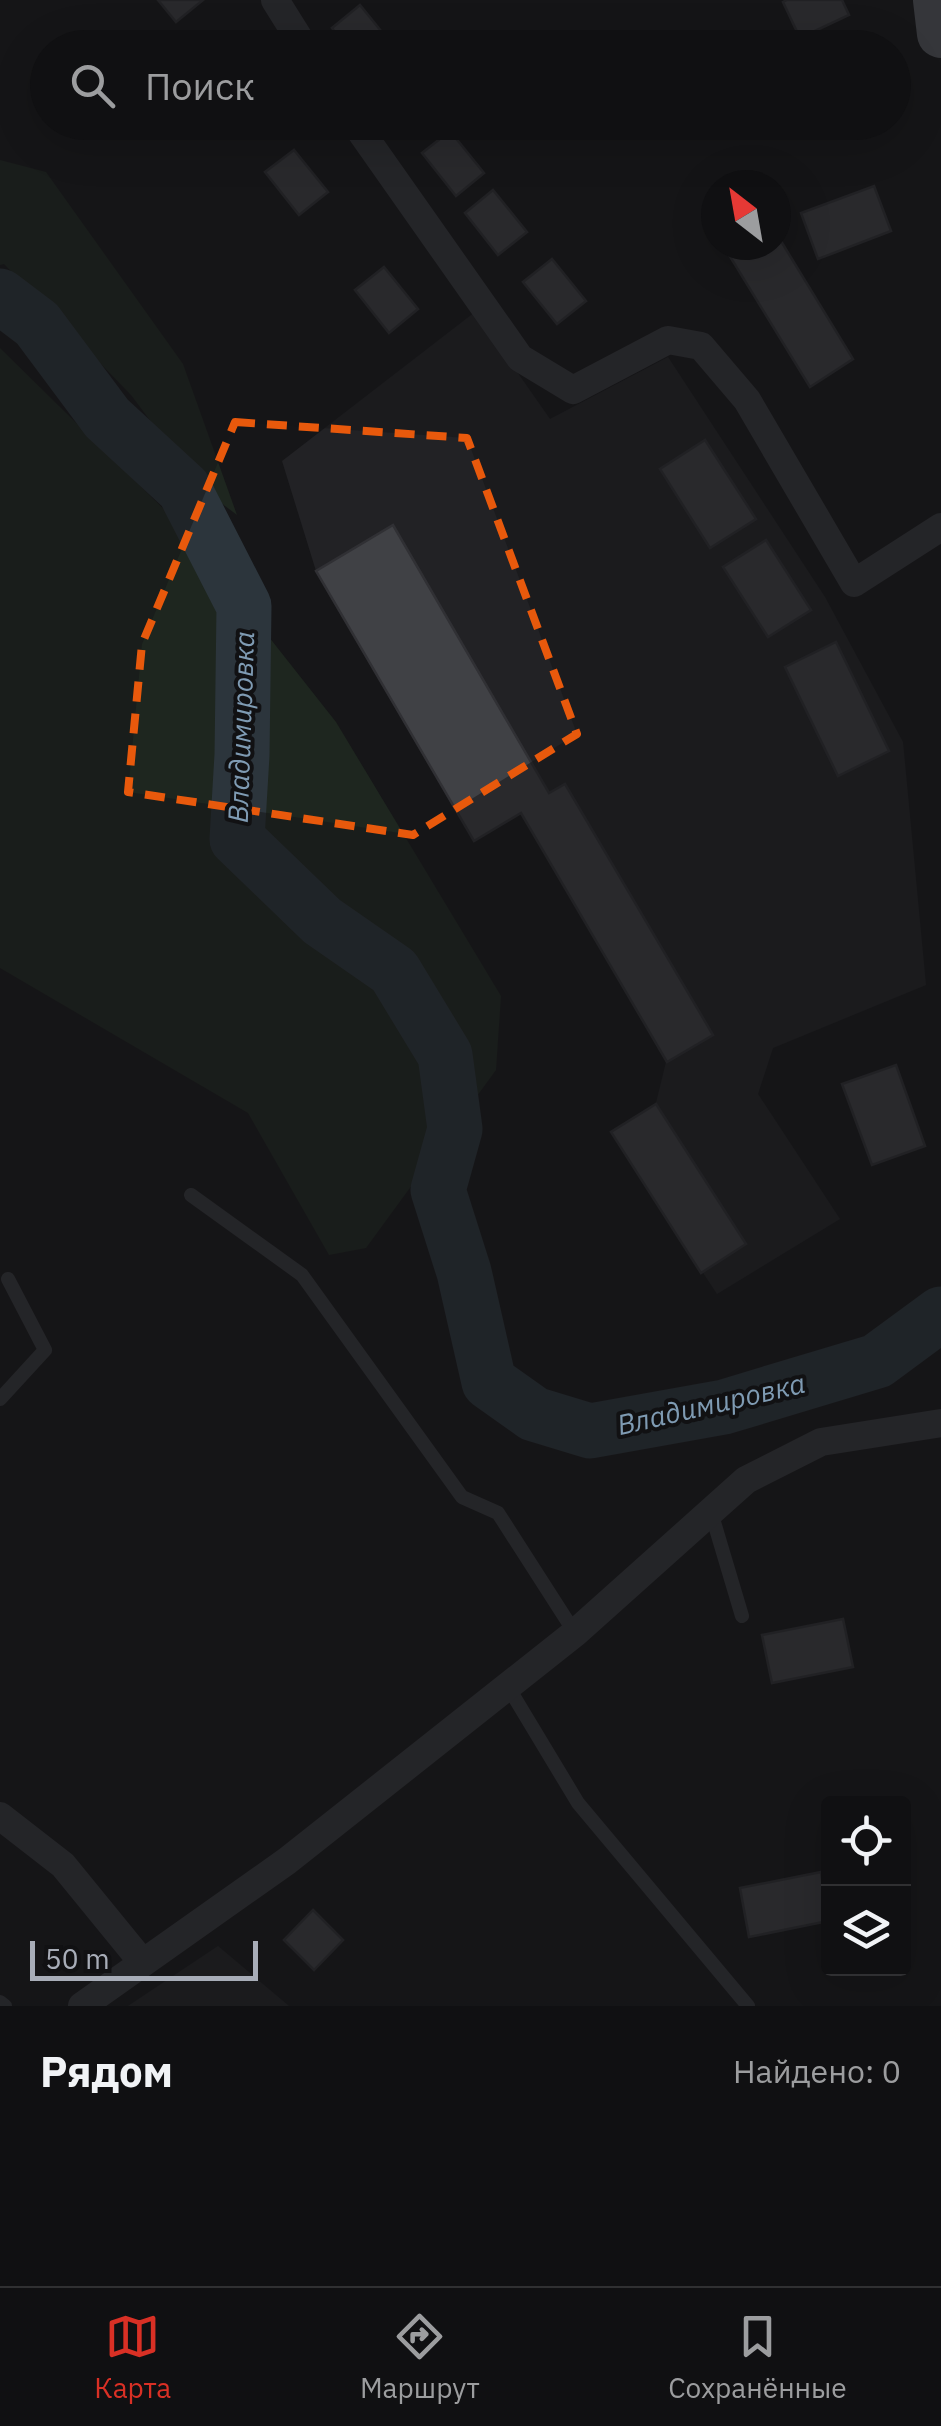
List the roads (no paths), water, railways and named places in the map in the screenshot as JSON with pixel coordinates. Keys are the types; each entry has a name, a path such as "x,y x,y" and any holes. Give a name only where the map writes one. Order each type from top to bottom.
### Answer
{"highway":[{"path":"938,0 941,34"}],"street":[{"path":"275,0 294,30"},
{"path":"367,140 520,358 573,390 668,340 701,346 748,400 854,583 941,528"},
{"path":"82,2006 288,1861 575,1632 746,1480 821,1442 941,1423"},
{"path":"0,1816 63,1865 142,1963"}],"lane":[{"path":"191,1195 302,1275 462,1497 498,1513 575,1632"},
{"path":"0,1399 45,1350 8,1279"},
{"path":"711,1512 742,1616"},
{"path":"506,1684 578,1803 748,2006"}],"waterway":[{"name":"Владимировка","path":"0,296 37,324 107,418 184,489 244,606 237,839 322,921 394,971 445,1055 455,1129 438,1190 464,1272 489,1382 534,1414 590,1431 724,1407 877,1361 941,1314"}]}
